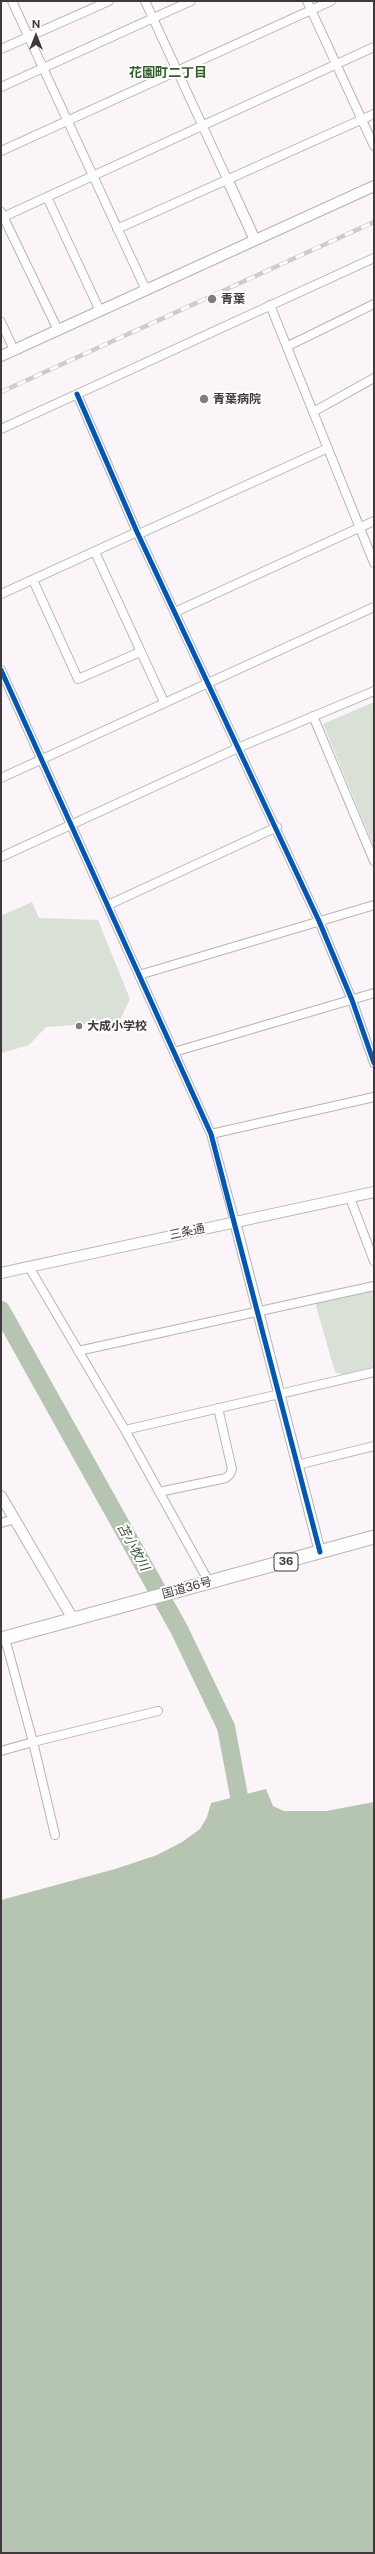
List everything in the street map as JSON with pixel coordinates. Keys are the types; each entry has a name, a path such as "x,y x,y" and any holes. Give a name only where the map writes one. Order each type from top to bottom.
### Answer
{"highway":[{"name":"国道36号","path":"3,1638 374,1537"}],"street":[{"path":"12,1 146,290"},
{"path":"1,49 29,38 109,1"},
{"path":"145,1 255,240"},
{"path":"1,87 191,1"},
{"path":"307,1 374,146"},
{"path":"1,151 331,1"},
{"path":"58,330 2,216 47,197 374,47"},
{"path":"117,229 374,114"},
{"path":"1,356 374,186"},
{"path":"47,197 100,311"},
{"path":"1,428 374,258"},
{"path":"288,346 374,304"},
{"path":"270,305 288,346 374,563"},
{"path":"1,322 14,350"},
{"path":"313,412 374,378"},
{"path":"77,394 138,533 277,827 352,1000 374,1064"},
{"path":"1,594 328,448"},
{"path":"175,612 374,521"},
{"path":"95,552 164,702"},
{"path":"33,580 78,679 140,652"},
{"path":"1,778 374,607"},
{"path":"1,670 211,1134 320,1552"},
{"path":"1,857 240,747 374,691"},
{"path":"313,716 374,860"},
{"path":"108,905 277,827"},
{"path":"139,975 374,905"},
{"path":"174,1052 374,993"},
{"path":"211,1134 374,1097"},
{"name":"三条通","path":"1,1273 374,1192"},
{"path":"350,1198 374,1261"},
{"path":"29,1267 125,1430 159,1492 203,1584"},
{"path":"78,1351 257,1310 374,1286"},
{"path":"125,1430 374,1372"},
{"path":"159,1492 226,1478 230,1474 232,1469 218,1408"},
{"path":"297,1465 374,1446"},
{"path":"1,1496 73,1619"},
{"path":"1,1523 15,1519"},
{"path":"3,1638 33,1742 55,1835"},
{"path":"1,1751 158,1711"}],"shaded area":[{"path":"374,702 374,847 323,724"},
{"path":"32,902 39,918 98,920 130,999 119,1022 46,1027 29,1045 1,1053 1,916"},
{"path":"374,1290 374,1367 342,1375 335,1372 316,1306 317,1302"},
{"path":"266,1789 273,1806 284,1811 326,1811 374,1802 374,2553 1,2553 1,1900 115,1869 157,1855 182,1842 200,1829 207,1817 211,1803"}],"waterway":[{"name":"苫小牧川","path":"1,1310 179,1629 226,1727 239,1796"}],"railway":[{"path":"1,392 374,222"}],"cycle path":[{"path":"77,394 137,532 319,921 352,1000 374,1063"},
{"path":"1,670 211,1134 320,1552"}],"place":[{"name":"青葉","path":"212,299"},
{"name":"青葉病院","path":"204,399"},
{"name":"大成小学校","path":"79,1026"}],"district":[{"name":"花園町二丁目","path":"168,73"}]}
